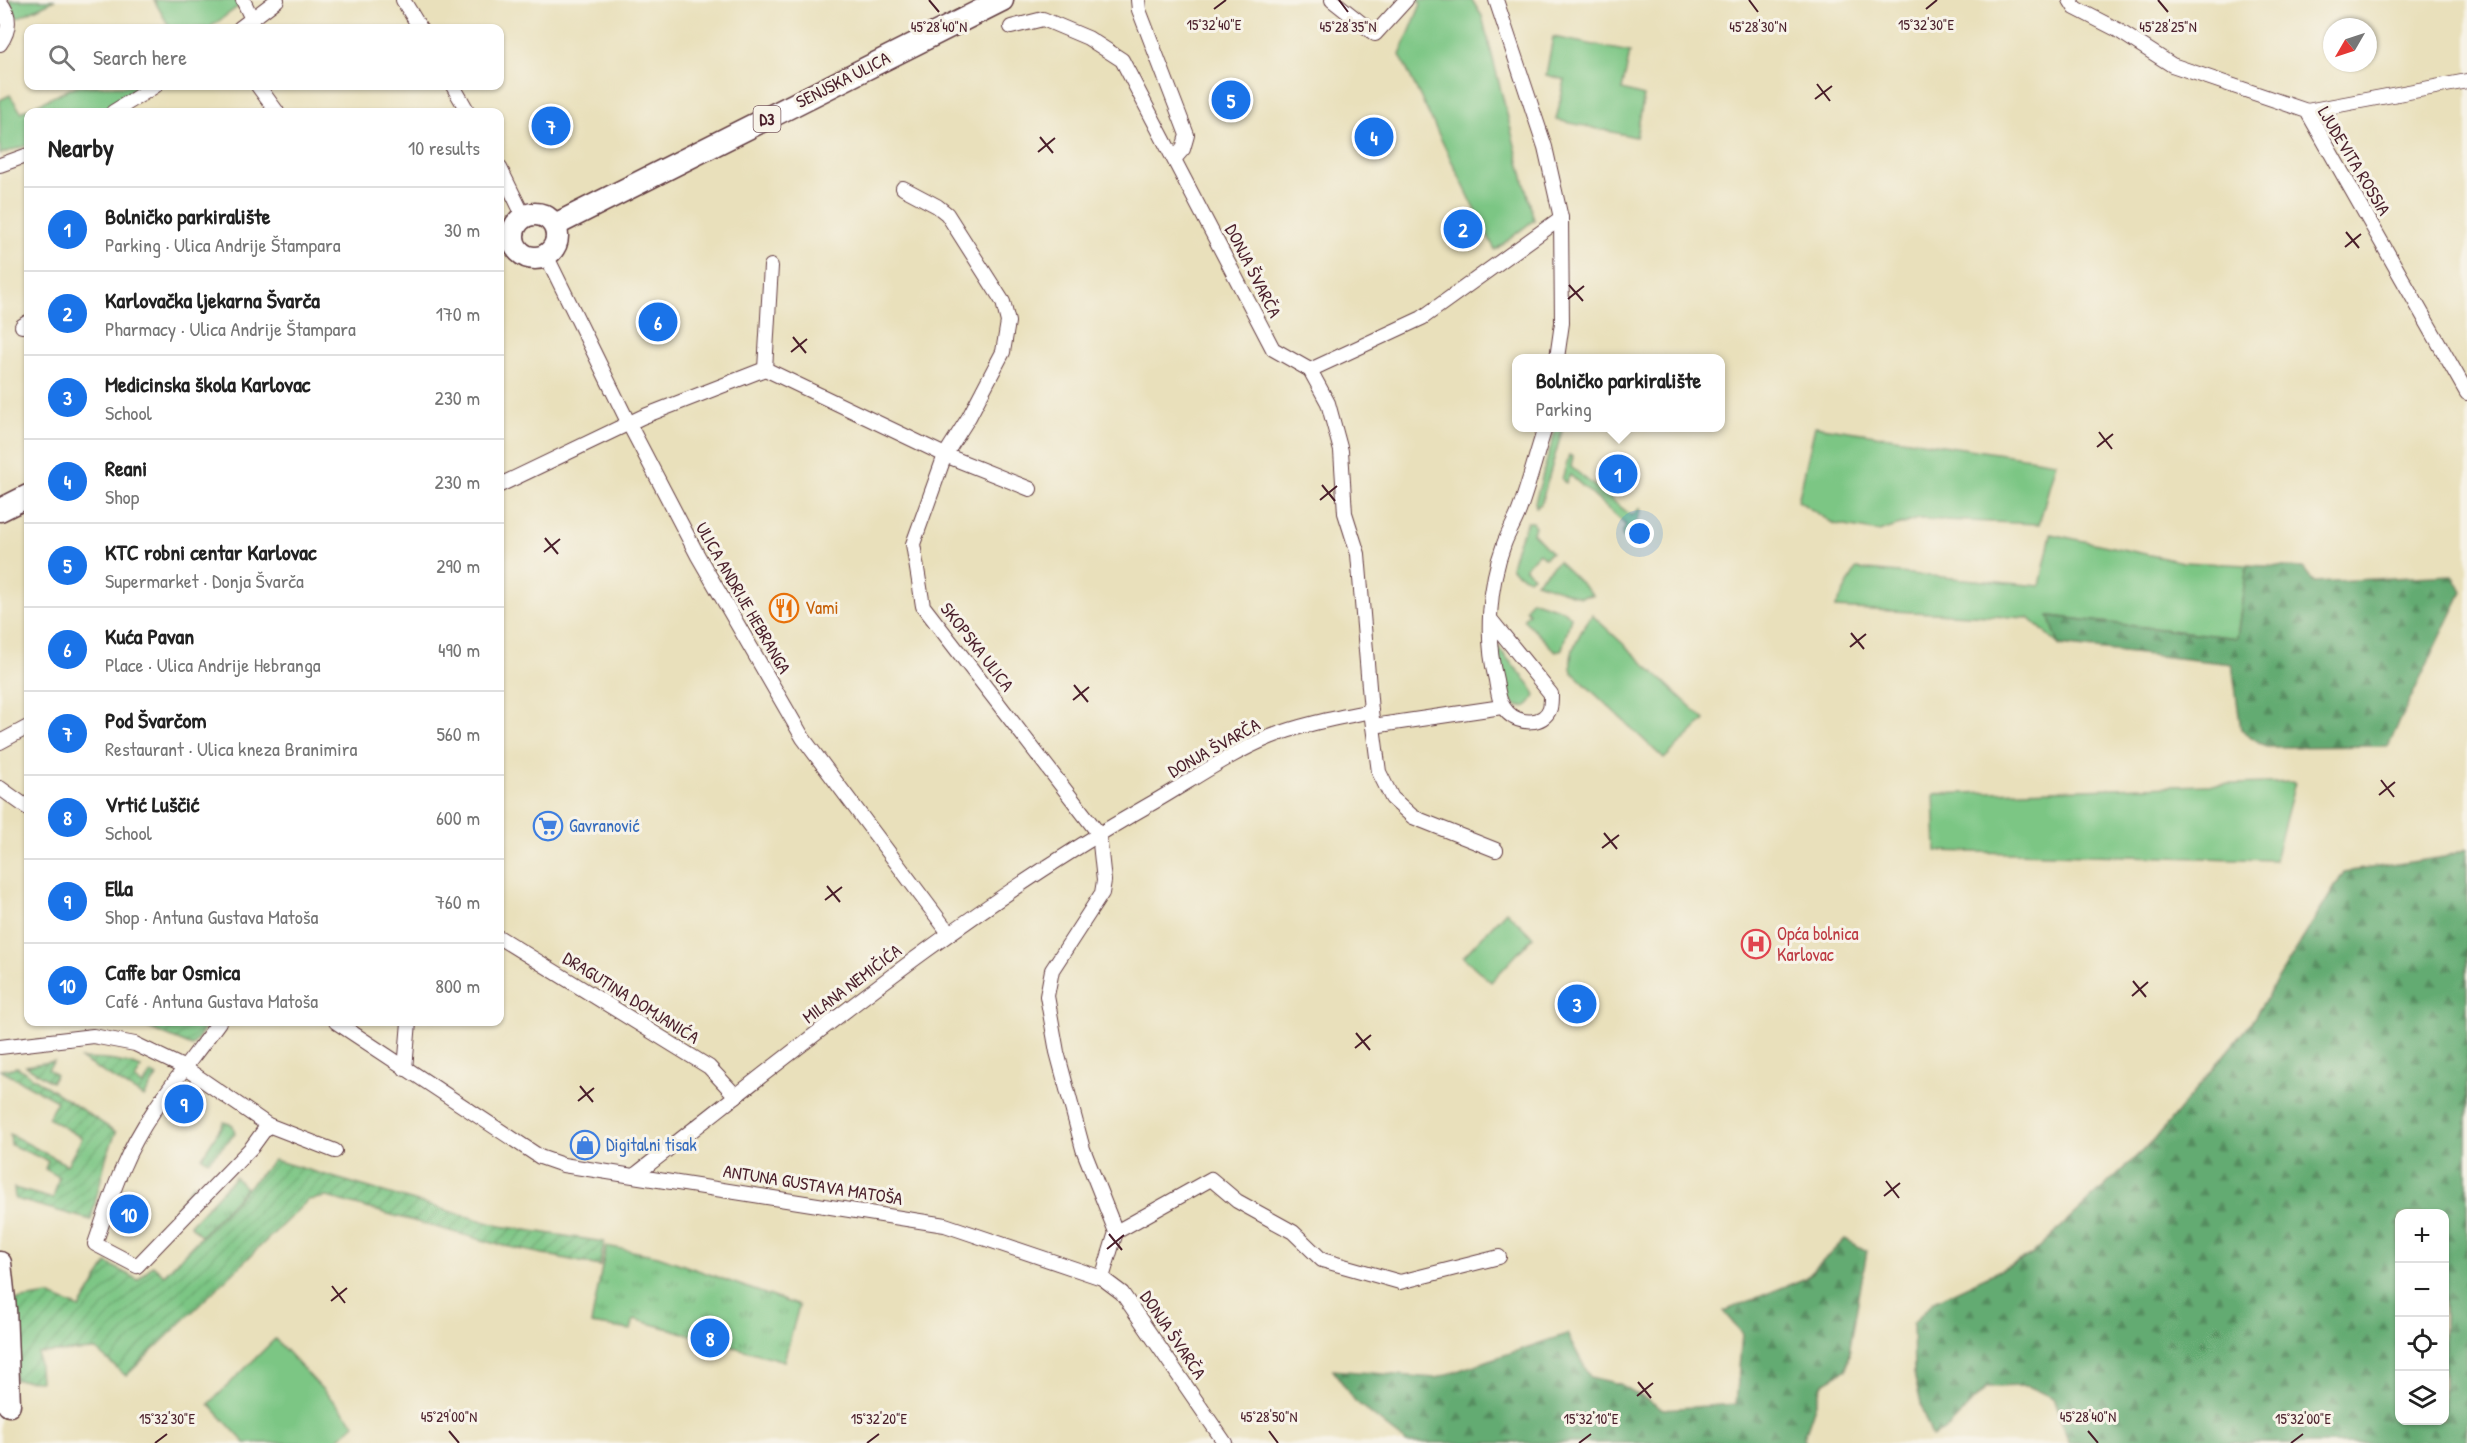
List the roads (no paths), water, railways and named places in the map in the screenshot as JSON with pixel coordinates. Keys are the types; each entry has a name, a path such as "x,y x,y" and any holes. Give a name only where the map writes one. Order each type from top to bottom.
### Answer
{"main road":[{"name":"SENJSKA ULICA","path":"555,225 1002,0"},
{"path":"538,213 545,215 555,225 558,238 556,245 546,255 532,258 519,251 507,250 519,221 524,216 538,213"},
{"path":"0,510 24,498"},
{"path":"0,1263 9,1405"}],"street":[{"path":"243,0 252,20"},
{"path":"246,24 276,0"},
{"path":"403,0 418,24"},
{"path":"1138,0 1139,10 1187,135 1183,149 1175,158"},
{"path":"1332,0 1375,34 1406,0"},
{"path":"1496,0 1545,147 1561,218 1562,323 1558,354"},
{"name":"LJUDEVITA ROSSIA","path":"2070,0 2075,8 2115,29 2172,65 2307,111 2467,393"},
{"path":"0,2 8,17 8,27 0,44"},
{"name":"DONJA ŠVARČA","path":"1011,27 1042,19 1088,38 1122,60 1273,349 1310,370"},
{"path":"2307,111 2467,81"},
{"path":"119,108 149,90"},
{"path":"261,90 274,108"},
{"path":"455,90 466,108"},
{"path":"0,165 24,156"},
{"path":"504,176 524,216"},
{"name":"SKOPSKA ULICA","path":"903,188 937,206 947,214 1003,302 1008,322 1003,352 969,417 945,455 913,544 923,606 1099,834"},
{"path":"1496,849 1413,818 1392,798 1379,772 1371,711 1358,554 1345,513 1341,451 1328,403 1310,370 1422,318 1561,218"},
{"name":"ULICA ANDRIJE HEBRANGA","path":"546,255 629,424 698,556 802,738 949,933"},
{"path":"765,369 771,266"},
{"path":"504,483 629,424 765,369 945,455 1030,489"},
{"path":"1491,620 1551,694 1550,709 1541,719 1527,722 1514,719 1502,707 1490,657 1491,620 1495,580 1503,545 1519,511 1544,432"},
{"path":"1373,726 1502,707"},
{"name":"DONJA ŠVARČA","path":"1099,834 1232,756 1269,737 1310,723 1371,711"},
{"path":"0,742 24,729"},
{"path":"0,788 24,805"},
{"path":"1099,834 1104,881 1102,893 1052,970 1047,996 1057,1052 1083,1149 1116,1232 1102,1278"},
{"name":"MILANA NEMIČIĆA","path":"635,1175 949,933 1099,834"},
{"name":"DRAGUTINA DOMJANIĆA","path":"504,940 709,1067 736,1096"},
{"path":"216,1026 137,1140 123,1166 96,1244 137,1266 252,1147 268,1125"},
{"name":"ANTUNA GUSTAVA MATOŠA","path":"342,1026 540,1157 563,1165 945,1225 1102,1278"},
{"path":"405,1069 410,1026"},
{"path":"0,1047 93,1036 135,1044 185,1068 268,1125 335,1151"},
{"path":"1116,1232 1211,1179 1237,1201 1293,1232 1322,1260 1400,1282 1499,1257"},
{"name":"DONJA ŠVARČA","path":"1102,1278 1122,1293 1225,1443"}],"place":[{"name":"KTC robni centar Karlovac","path":"1231,100"},
{"name":"Pod Švarčom","path":"551,126"},
{"name":"Reani","path":"1374,137"},
{"name":"Karlovačka ljekarna Švarča","path":"1463,229"},
{"name":"Kuća Pavan","path":"658,322"},
{"name":"Bolničko parkiralište","path":"1618,474"},
{"name":"Vami","path":"784,608"},
{"name":"Gavranović","path":"548,826"},
{"name":"Opća bolnica Karlovac","path":"1756,944"},
{"name":"Medicinska škola Karlovac","path":"1577,1004"},
{"name":"Ella","path":"184,1104"},
{"name":"Digitalni tisak","path":"585,1145"},
{"name":"Caffe bar Osmica","path":"129,1214"},
{"name":"Vrtić Luščić","path":"710,1338"}]}
